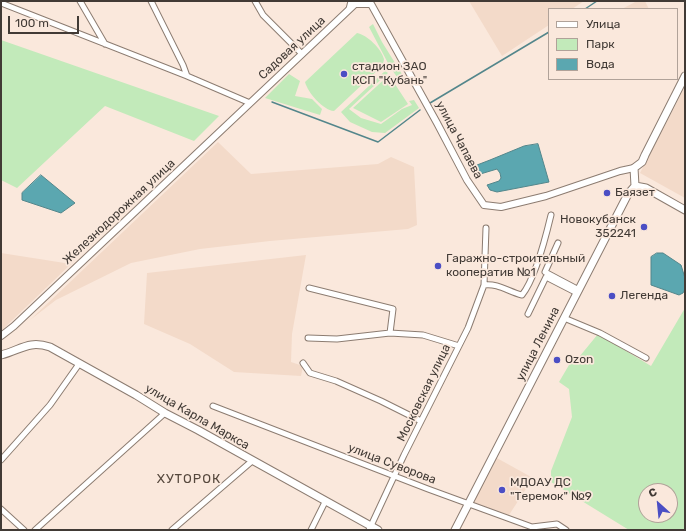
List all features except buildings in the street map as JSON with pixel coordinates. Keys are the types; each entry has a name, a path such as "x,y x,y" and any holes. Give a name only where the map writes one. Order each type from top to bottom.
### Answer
{"main road":[{"path":"685,76 642,162 634,168 635,186 646,188 685,210"},
{"name":"улица Ленина","path":"455,530 628,194 635,186"},
{"name":"улица Карла Маркса","path":"1,355 30,344 50,347 373,529"}],"street":[{"path":"80,1 104,44"},
{"path":"151,1 187,76"},
{"path":"255,1 263,15 302,54"},
{"path":"349,9 351,1"},
{"path":"1,3 187,76 250,103"},
{"name":"Садовая улица","path":"250,103 349,9 355,4 370,3"},
{"name":"улица Чапаева","path":"370,3 467,180 484,205 501,207 538,198 620,171 634,168"},
{"name":"Железнодорожная улица","path":"1,336 14,326 250,103"},
{"path":"484,285 490,284 504,288 512,293 522,296 527,290 537,263 551,215"},
{"name":"Московская улица","path":"373,529 395,476 468,328 484,285 486,228"},
{"path":"558,243 545,272 578,291"},
{"path":"528,314 546,277 578,291"},
{"path":"309,288 393,309 390,333"},
{"path":"564,318 600,333 646,358"},
{"path":"308,338 337,339 390,333 423,336 459,346"},
{"path":"303,363 310,372 336,381 382,401 421,421"},
{"path":"1,460 50,405 79,364"},
{"name":"улица Суворова","path":"212,406 532,527 557,524 566,530"},
{"path":"35,530 165,413"},
{"path":"172,530 252,461"},
{"path":"311,530 325,502"},
{"path":"1,509 24,530"}],"shaded area":[{"path":"469,1 584,1 574,8 548,8 548,26 502,56"},
{"path":"637,1 645,1 648,8 624,8"},
{"path":"685,87 685,198 640,173"},
{"path":"218,142 251,174 378,164 391,157 414,167 417,225 408,229 270,241 200,249 131,263 56,300 30,320"},
{"path":"1,253 71,264 1,331"},
{"path":"306,255 292,334 291,362 303,366 301,376 234,372 190,344 144,324 147,273"},
{"name":"МДОАУ ДС \"Теремок\" №9","path":"495,457 533,478 509,515 471,502"}],"green space":[{"path":"373,24 382,42 405,79 402,84 390,67 369,27"},
{"name":"стадион ЗАО КСП \"Кубань\"","path":"357,33 365,36 377,46 384,59 383,65 334,111 330,110 325,108 316,100 309,91 305,82"},
{"path":"1,40 219,116 194,141 105,106 17,188 1,180"},
{"path":"385,71 388,73 349,109 361,118 381,124 402,109 412,105 409,101 414,100 419,108 385,133 372,132 350,122 341,112"},
{"path":"289,74 300,81 295,96 312,99 322,109 320,115 265,98"},
{"path":"389,75 408,104 381,122 353,108"},
{"path":"685,308 685,530 629,530 551,482 551,471 572,417 569,389 559,382 569,365 575,362 598,334 651,366"}],"water":[{"path":"538,144 549,182 497,192 490,190 487,185 499,181 501,178 497,169 477,175 475,170 477,165 524,146"},
{"path":"41,175 75,203 61,213 22,200 22,193"},
{"path":"657,253 663,253 681,265 685,278 685,289 683,293 679,295 651,285 651,257"}],"waterway":[{"path":"586,8 597,1"},
{"path":"430,103 548,33"},
{"path":"272,102 378,142 420,110"}],"place":[{"name":"стадион ЗАО КСП \"Кубань\"","path":"344,74"},
{"name":"Баязет","path":"607,193"},
{"name":"Новокубанск 352241","path":"644,227"},
{"name":"Гаражно-строительный кооператив №1","path":"438,266"},
{"name":"Легенда","path":"612,296"},
{"name":"Ozon","path":"557,360"},
{"name":"МДОАУ ДС \"Теремок\" №9","path":"502,490"}],"district":[{"name":"ХУТОРОК","path":"189,479"}]}
